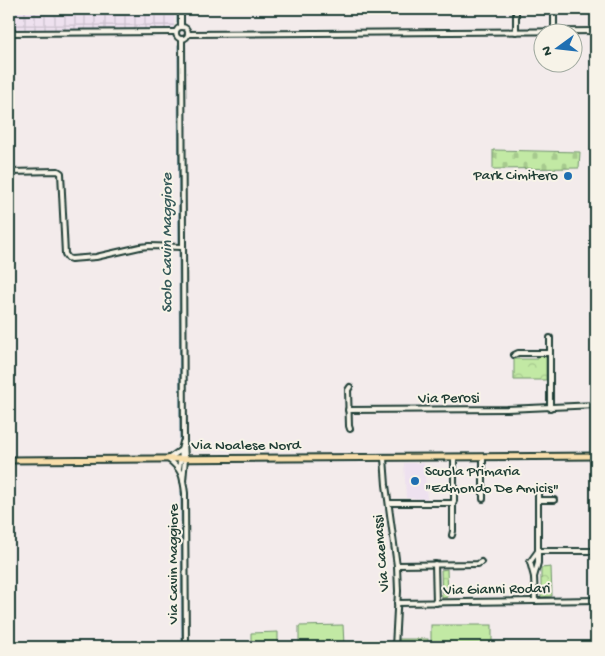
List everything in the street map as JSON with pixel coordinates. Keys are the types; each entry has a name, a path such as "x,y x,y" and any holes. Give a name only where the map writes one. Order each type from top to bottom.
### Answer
{"main road":[{"name":"Via Noalese Nord","path":"9,460 596,457"}],"street":[{"path":"9,33 175,32 181,26 182,9"},
{"path":"516,9 516,32"},
{"path":"554,9 554,22"},
{"path":"181,26 187,29 188,34"},
{"path":"582,31 596,31"},
{"path":"175,32 177,38 182,40 188,34"},
{"path":"188,34 532,32"},
{"name":"Via Cavin Maggiore","path":"182,40 180,247 184,440 183,481"},
{"path":"9,172 58,171 61,173 65,254 68,258 96,258 140,247 180,247"},
{"path":"550,338 550,408"},
{"path":"514,355 518,353 550,353"},
{"path":"350,387 348,390 348,426 350,429"},
{"name":"Via Perosi","path":"348,410 550,408 596,405"},
{"name":"Via Cavin Maggiore","path":"184,440 181,450 184,459"},
{"path":"179,468 168,459 181,450"},
{"path":"452,535 454,531 454,457"},
{"path":"483,457 483,499"},
{"name":"Via Caenassi","path":"384,458 397,566 398,604 395,647"},
{"name":"Via Cavin Maggiore","path":"184,459 180,462 179,468 185,493 186,647"},
{"path":"534,577 538,563 538,494 540,491"},
{"path":"538,500 554,500"},
{"path":"389,503 453,503"},
{"path":"538,551 596,551"},
{"path":"535,601 534,577 530,562 538,551"},
{"path":"397,566 478,564 482,562"},
{"path":"435,564 436,603"},
{"name":"Via Gianni Rodari","path":"398,604 596,600"}],"shaded area":[{"path":"9,9 174,9 174,28 9,30"},
{"name":"Scuola Primaria \"Edmondo De Amicis\"","path":"404,463 424,463 427,499 406,498"}],"green space":[{"path":"493,150 580,152 579,168 493,169"},
{"path":"538,356 546,358 546,380 514,380 514,359 538,359"},
{"path":"551,567 552,596 541,597 541,568"},
{"path":"447,569 448,597 442,598 441,570"},
{"path":"343,625 344,645 299,646 299,626"},
{"path":"431,625 492,625 492,647 431,647"},
{"path":"278,632 278,643 251,644 251,633"},
{"path":"399,639 428,639 428,647 399,647"}],"waterway":[{"name":"Scolo Cavin Maggiore","path":"177,9 177,23"},
{"name":"Scolo Cavin Maggiore","path":"178,45 180,442"},
{"name":"Scolo Cavin Maggiore","path":"181,491 182,647"}],"place":[{"name":"Park Cimitero","path":"568,176"},
{"name":"Scuola Primaria \"Edmondo De Amicis\"","path":"415,481"}]}
